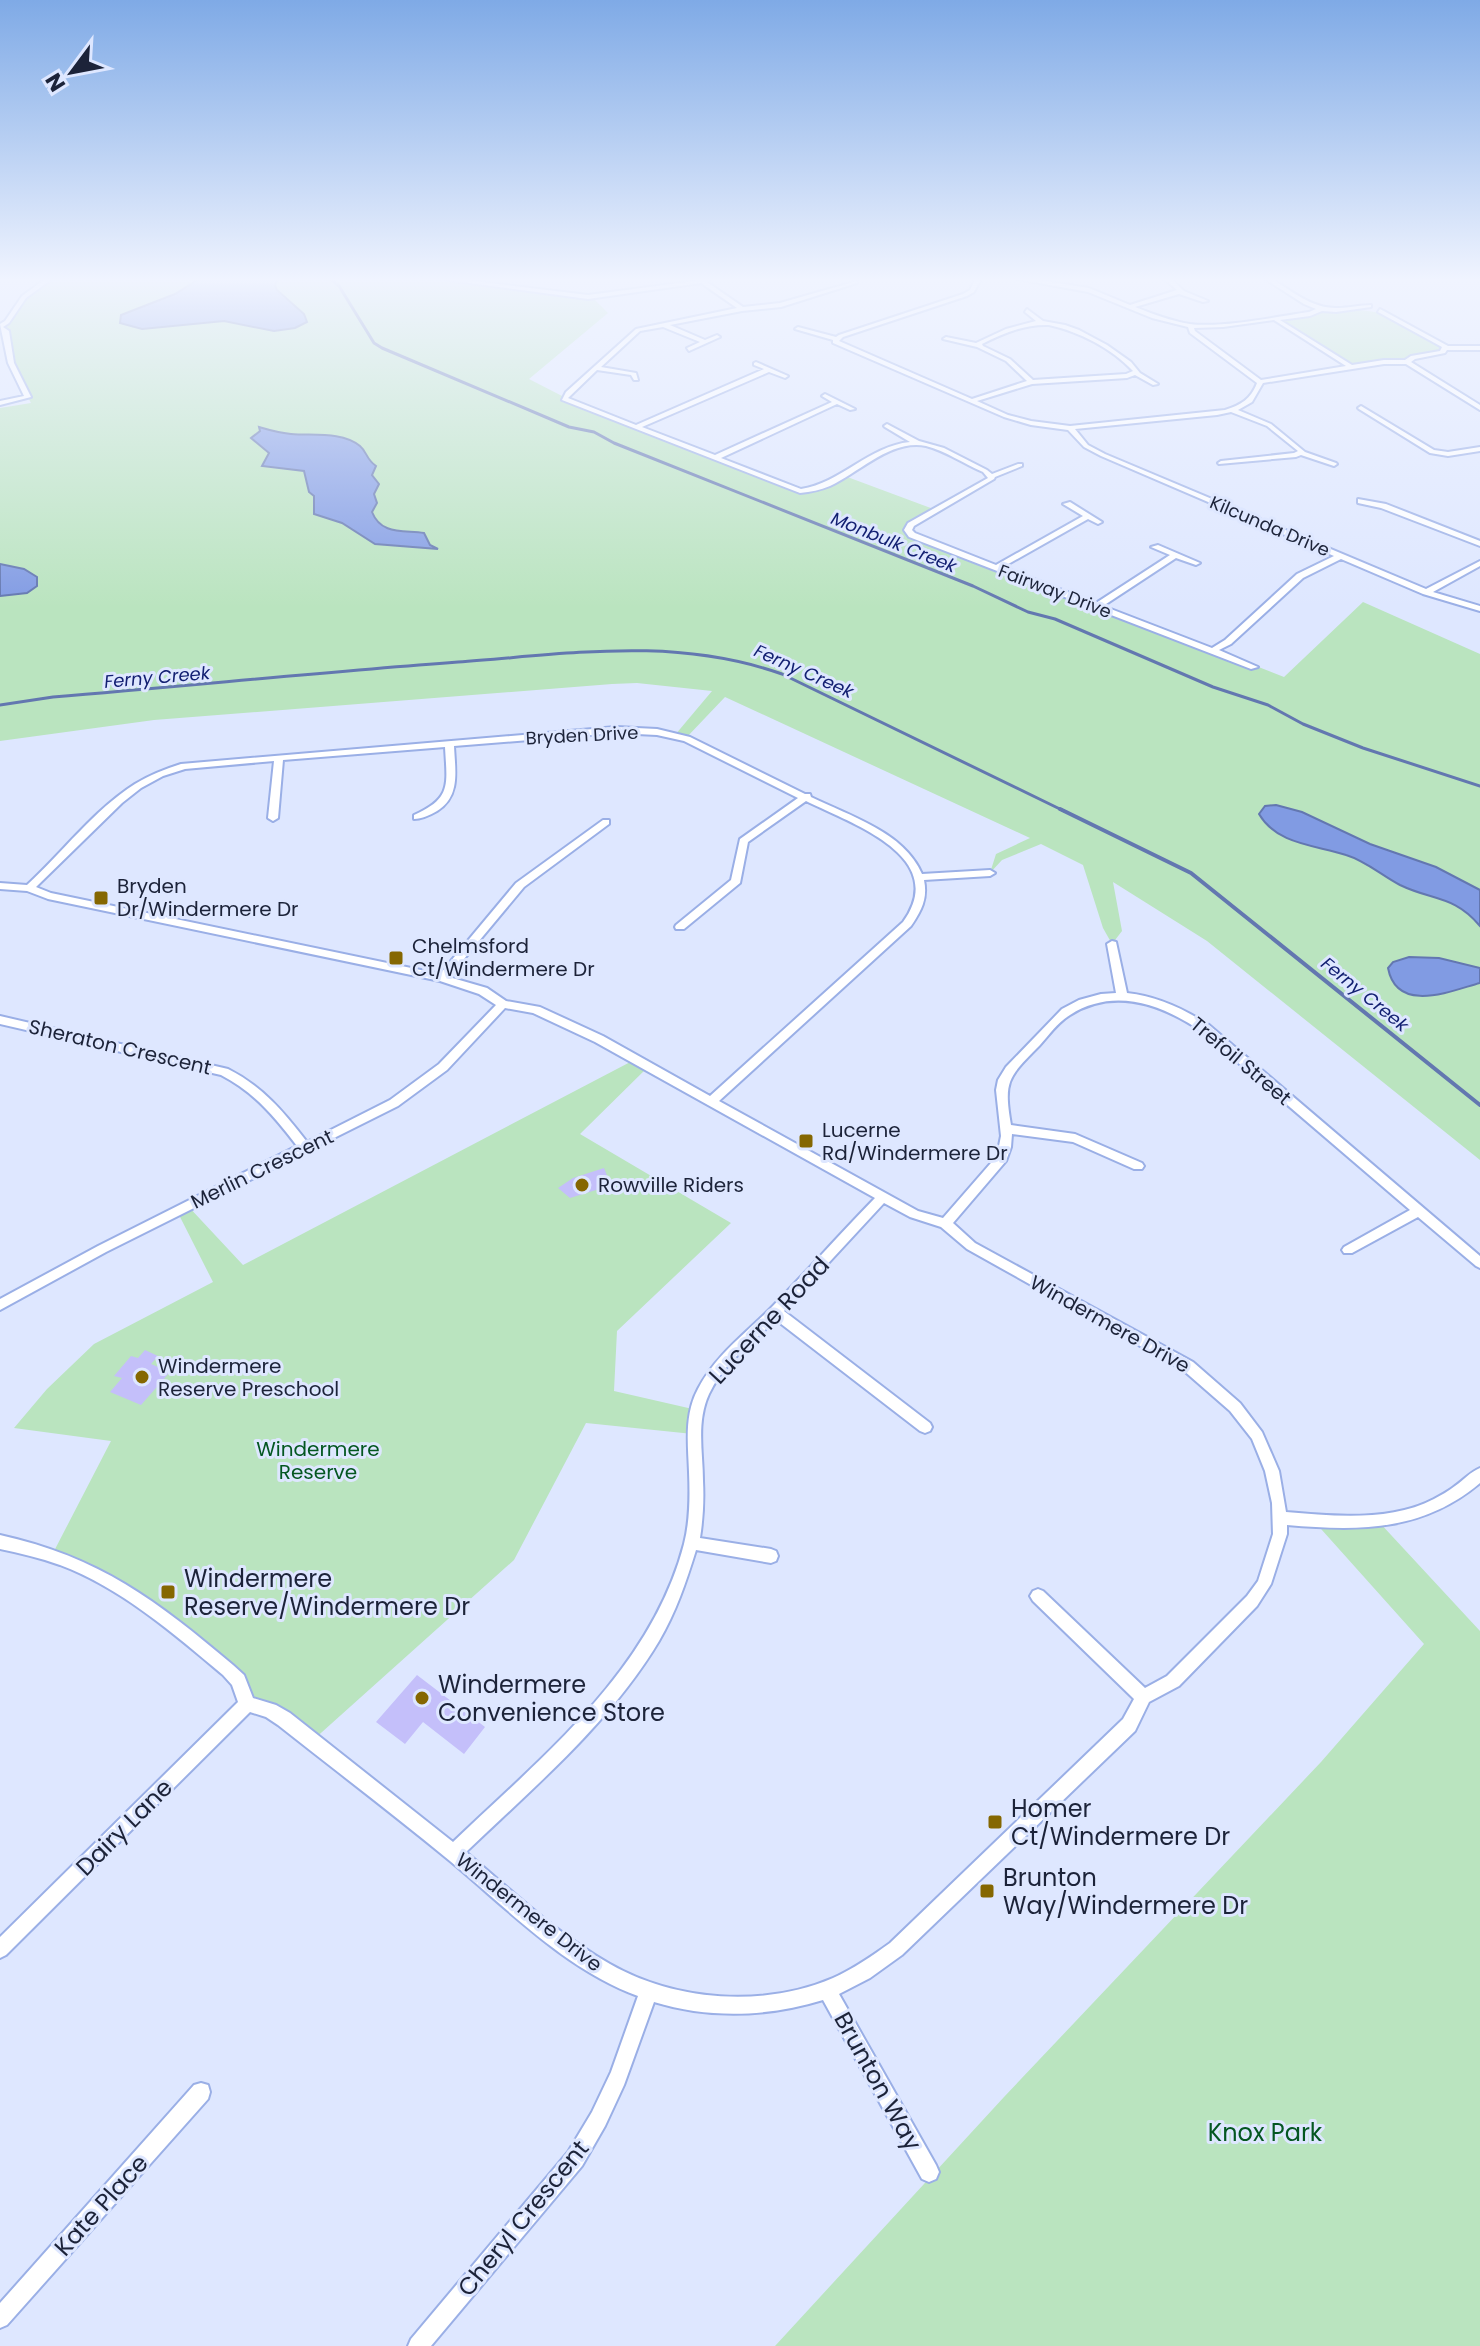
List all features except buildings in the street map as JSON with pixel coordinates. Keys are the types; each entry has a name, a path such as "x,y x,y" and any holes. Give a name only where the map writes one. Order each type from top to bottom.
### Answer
{"street":[{"path":"0,403 28,397 24,388"},
{"path":"573,388 564,399 791,488 806,491 903,444 917,443"},
{"path":"635,428 725,388"},
{"path":"943,388 1024,421 1070,428 1233,410 1256,396 1258,388"},
{"path":"963,397 998,388"},
{"path":"971,401 1007,388"},
{"path":"1449,388 1480,408"},
{"path":"825,396 834,403 852,409"},
{"path":"715,458 834,403"},
{"path":"1360,407 1432,452 1448,454 1480,449"},
{"path":"1233,410 1269,425 1299,445 1302,453"},
{"path":"887,426 917,443 992,476"},
{"name":"Kilcunda Drive","path":"1070,428 1096,452 1426,592 1480,609"},
{"path":"1213,458 1225,464 1302,453 1334,464"},
{"name":"Fairway Drive","path":"1020,465 992,476 989,481 914,523 908,530 919,538 1198,647 1215,649 1254,667"},
{"path":"1361,501 1383,506 1480,544"},
{"path":"1067,504 1098,522"},
{"path":"996,568 1087,517"},
{"path":"1155,547 1196,563"},
{"path":"1096,607 1174,556"},
{"path":"1215,649 1228,642 1300,576 1340,556"},
{"path":"1426,592 1480,563"},
{"name":"Bryden Drive","path":"29,888 123,795 146,779 184,766 616,730 657,732 705,745 895,843 913,863 920,877"},
{"path":"417,817 440,807 449,795 449,743"},
{"path":"273,818 279,757"},
{"path":"680,927 736,881 743,841 807,796"},
{"path":"442,978 520,885 606,822"},
{"path":"712,1101 907,924 921,898 920,877 990,873"},
{"name":"Windermere Drive","path":"0,886 29,888 48,896 442,978 483,991 503,1004 528,1008 568,1024 920,1217 945,1224 971,1246 1188,1366 1222,1393 1248,1423 1265,1452 1277,1487 1281,1518 1274,1562 1252,1601 1173,1681 1143,1697 1129,1725 907,1939 871,1967 827,1990 781,2001 703,2005 648,1992 585,1958 276,1713 247,1704"},
{"path":"1112,944 1122,996"},
{"name":"Trefoil Street","path":"1009,1129 1001,1095 1004,1080 1014,1065 1068,1010 1092,1000 1122,996 1169,1007 1205,1028 1480,1263"},
{"name":"Merlin Crescent","path":"0,1305 102,1249 364,1120 422,1085 503,1004"},
{"name":"Sheraton Crescent","path":"0,1020 224,1072 250,1085 265,1099 305,1148"},
{"path":"945,1224 1002,1158 1009,1129 1075,1138 1138,1166"},
{"name":"Lucerne Road","path":"453,1853 592,1717 625,1679 666,1612 691,1543 696,1490 693,1434 698,1406 716,1373 883,1197"},
{"path":"1348,1250 1418,1211"},
{"path":"775,1312 925,1427"},
{"path":"1281,1518 1347,1523 1405,1518 1444,1502 1480,1474"},
{"path":"0,1542 84,1567 133,1593 228,1670 238,1680 247,1704"},
{"path":"691,1543 771,1556"},
{"path":"1038,1596 1143,1697"},
{"name":"Dairy Lane","path":"1,1946 247,1704"},
{"name":"Brunton Way","path":"827,1990 929,2172"},
{"name":"Cheryl Crescent","path":"418,2346 575,2159 620,2077 635,2040 648,1992"},
{"name":"Kate Place","path":"0,2318 201,2092"}],"green space":[{"path":"23,388 547,388 806,491 842,475 937,510 908,530 1284,677 1363,602 1480,654 1480,1160 1207,941 1113,882 1122,931 1112,944 1103,928 1083,865 1041,844 1002,860 990,873 996,854 1030,838 725,697 686,738 675,735 712,691 637,683 612,684 154,720 0,741 0,408 31,403"},
{"name":"Windermere Reserve","path":"636,1059 649,1066 580,1134 731,1223 617,1331 614,1391 697,1410 693,1434 586,1423 514,1560 312,1741 264,1709 185,1633 52,1555 111,1441 14,1428 47,1389 94,1344 213,1282 177,1211 187,1205 243,1265"},
{"name":"Knox Park","path":"1313,1520 1379,1522 1480,1631 1480,2346 775,2346 1004,2097 1321,1762 1424,1644"}],"water":[{"path":"259,427 291,434 336,436 353,441 376,466 372,475 379,484 374,494 377,503 372,512 376,519 387,528 424,533 430,545 438,549 375,544 342,523 314,514 314,496 309,492 304,471 262,466 269,453 251,438 260,431"},
{"path":"0,564 24,569 37,577 37,586 27,593 0,596"},
{"path":"1276,805 1302,812 1370,844 1436,867 1480,890 1480,926 1452,904 1400,885 1367,864 1276,832 1259,814 1265,806"},
{"path":"1409,957 1439,958 1480,968 1480,983 1427,996 1402,991 1393,982 1388,968 1393,962"}],"waterway":[{"name":"Monbulk Creek","path":"478,388 569,427 594,432 614,443 973,586 1028,612 1055,619 1213,687 1268,705 1303,724 1363,748 1480,786"},
{"name":"Ferny Creek","path":"0,705 53,697 357,670 581,652 661,651 741,662 782,674 1064,811"},
{"name":"Ferny Creek","path":"1060,809 1191,873 1480,1105"}],"place":[{"name":"Bryden Dr/Windermere Dr","path":"101,898"},
{"name":"Chelmsford Ct/Windermere Dr","path":"396,958"},
{"name":"Lucerne Rd/Windermere Dr","path":"806,1141"},
{"name":"Rowville Riders","path":"582,1185"},
{"name":"Windermere Reserve Preschool","path":"142,1377"},
{"name":"Windermere Reserve/Windermere Dr","path":"168,1592"},
{"name":"Windermere Convenience Store","path":"422,1698"},
{"name":"Homer Ct/Windermere Dr","path":"995,1822"},
{"name":"Brunton Way/Windermere Dr","path":"987,1891"}]}
